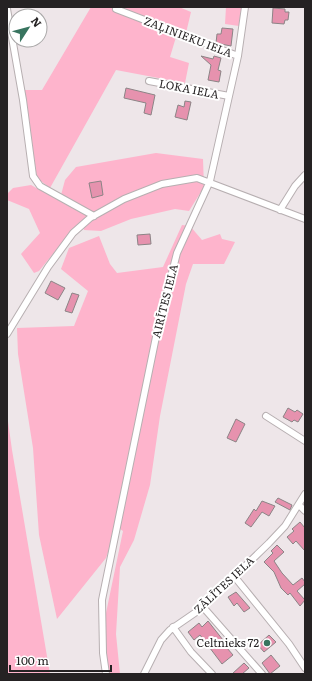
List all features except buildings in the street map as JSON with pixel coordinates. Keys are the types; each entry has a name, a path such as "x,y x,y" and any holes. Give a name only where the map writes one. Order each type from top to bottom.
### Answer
{"street":[{"name":"AIRĪTES IELA","path":"106,674 103,653 102,600 157,332 177,253 210,181 238,56 245,7"},
{"path":"7,9 27,127 32,171 36,181 40,186 94,216"},
{"name":"ZAĻINIEKU IELA","path":"116,9 238,56"},
{"name":"LOKA IELA","path":"149,81 229,96"},
{"path":"280,210 295,186 305,175"},
{"path":"7,334 48,266 73,233 94,216 124,199 162,184 198,178 210,181 305,219"},
{"path":"266,416 305,441"},
{"name":"ZĀLĪTES IELA","path":"144,674 161,640 174,627 203,607 269,543 285,526 305,494"},
{"path":"299,505 305,511"},
{"path":"234,576 289,644 305,668"},
{"path":"203,607 262,674"},
{"path":"174,627 191,652 212,674"}],"shaded area":[{"path":"91,7 179,7 191,12 186,33 176,37 170,57 189,63 185,83 116,70 50,188 37,178 24,90 42,90"},
{"path":"226,7 243,7 239,26 225,24"},
{"path":"156,153 203,159 204,187 189,211 175,209 131,219 101,231 84,230 83,220 70,233 39,271 34,273 21,254 40,233 29,209 7,200 7,194 13,188 31,185 83,214 83,208 61,195 65,180 76,167"},
{"path":"182,225 190,226 202,240 220,234 222,239 235,242 224,264 193,264 186,284 160,416 150,485 134,540 120,567 116,634 120,674 102,674 106,653 104,638 106,613 123,531 117,527 106,558 57,619 39,535 33,448 18,354 17,328 74,326 88,291 61,269 69,248 99,236 110,264 117,273 163,267"},
{"path":"7,414 12,450 50,674 7,674"}],"place":[{"name":"Celtnieks 72","path":"267,643"}]}
